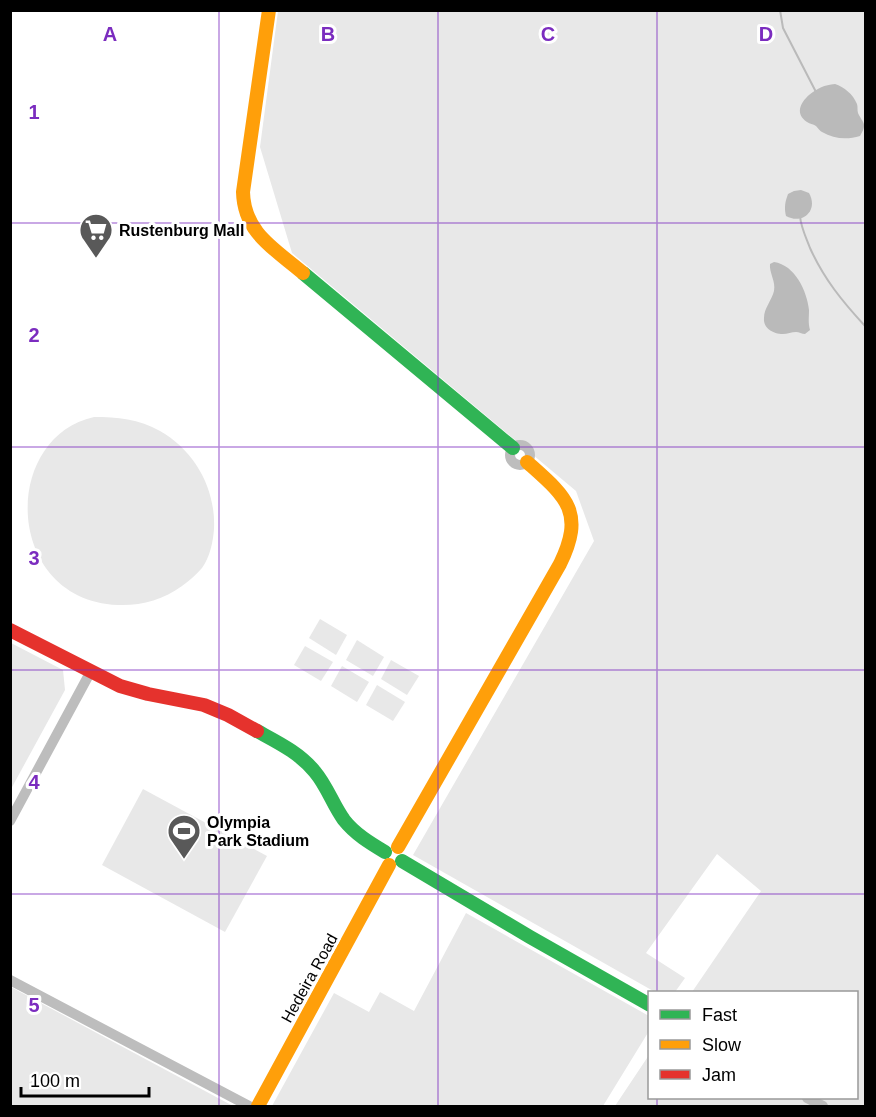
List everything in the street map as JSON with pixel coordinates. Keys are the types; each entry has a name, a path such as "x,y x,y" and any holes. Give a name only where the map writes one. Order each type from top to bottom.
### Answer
{"street":[{"path":"269,10 243,192 243,204 249,224 262,239 513,448 511,458 515,463 521,465 527,462"},
{"name":"Hedeira Road","path":"258,1107 394,856 568,549 571,540 571,517 567,504 562,495 527,462"},
{"path":"10,630 120,686 195,702 222,711 289,749 318,774 351,828 364,839 648,1004"},
{"path":"10,821 91,671"},
{"path":"10,980 249,1107"},
{"path":"809,1099 823,1107"}],"shaded area":[{"path":"278,11 865,11 865,1106 615,1106 648,1056 648,1099 858,1099 858,991 693,991 761,891 717,854 646,953 685,978 676,991 653,991 413,855 594,541 576,491 292,253 260,147"},
{"path":"835,84 848,91 855,100 864,126 860,136 845,138 831,136 821,132 801,116 801,105 809,95 821,87"},
{"path":"801,190 809,193 812,200 810,211 798,219 786,216 785,205 788,194"},
{"path":"774,262 794,273 803,287 809,310 810,330 805,334 776,333 765,325 764,314 774,291 770,264"},
{"path":"94,417 144,424 172,439 193,460 201,472 211,500 214,529 212,544 202,568 175,591 143,603 118,605 80,596 53,576 36,549 28,517 30,484 42,455 63,431"},
{"path":"320,619 347,635 336,655 309,638"},
{"path":"357,640 384,657 373,676 346,660"},
{"path":"11,643 63,670 65,690 11,789"},
{"path":"305,646 333,662 321,681 294,665"},
{"path":"391,660 419,676 407,695 381,679"},
{"path":"342,666 369,682 357,702 331,686"},
{"path":"377,685 405,702 393,721 366,705"},
{"name":"Olympia Park Stadium","path":"143,789 267,856 225,932 102,865"},
{"path":"466,913 648,1015 648,1033 603,1106 272,1106 334,993 369,1012 380,992 414,1011"},
{"path":"11,987 233,1106 11,1106"}],"waterway":[{"path":"780,10 783,28 816,92"},
{"path":"800,216 810,248 821,270 841,299 865,326"}],"traffic: fast":[{"path":"303,273 513,448"},
{"path":"257,731 288,748 309,765 327,789 348,825 385,852"},
{"path":"402,861 648,1004"}],"traffic: slow":[{"path":"269,10 243,192 249,219 255,229 272,248 303,273"},
{"path":"398,847 560,564 568,546 571,530 568,506 552,485 527,462"},
{"path":"258,1106 389,865"}],"traffic: jam":[{"path":"10,630 120,686 204,705 257,731"}],"place":[{"name":"Rustenburg Mall","path":"96,259"},
{"name":"Olympia Park Stadium","path":"184,860"}]}
